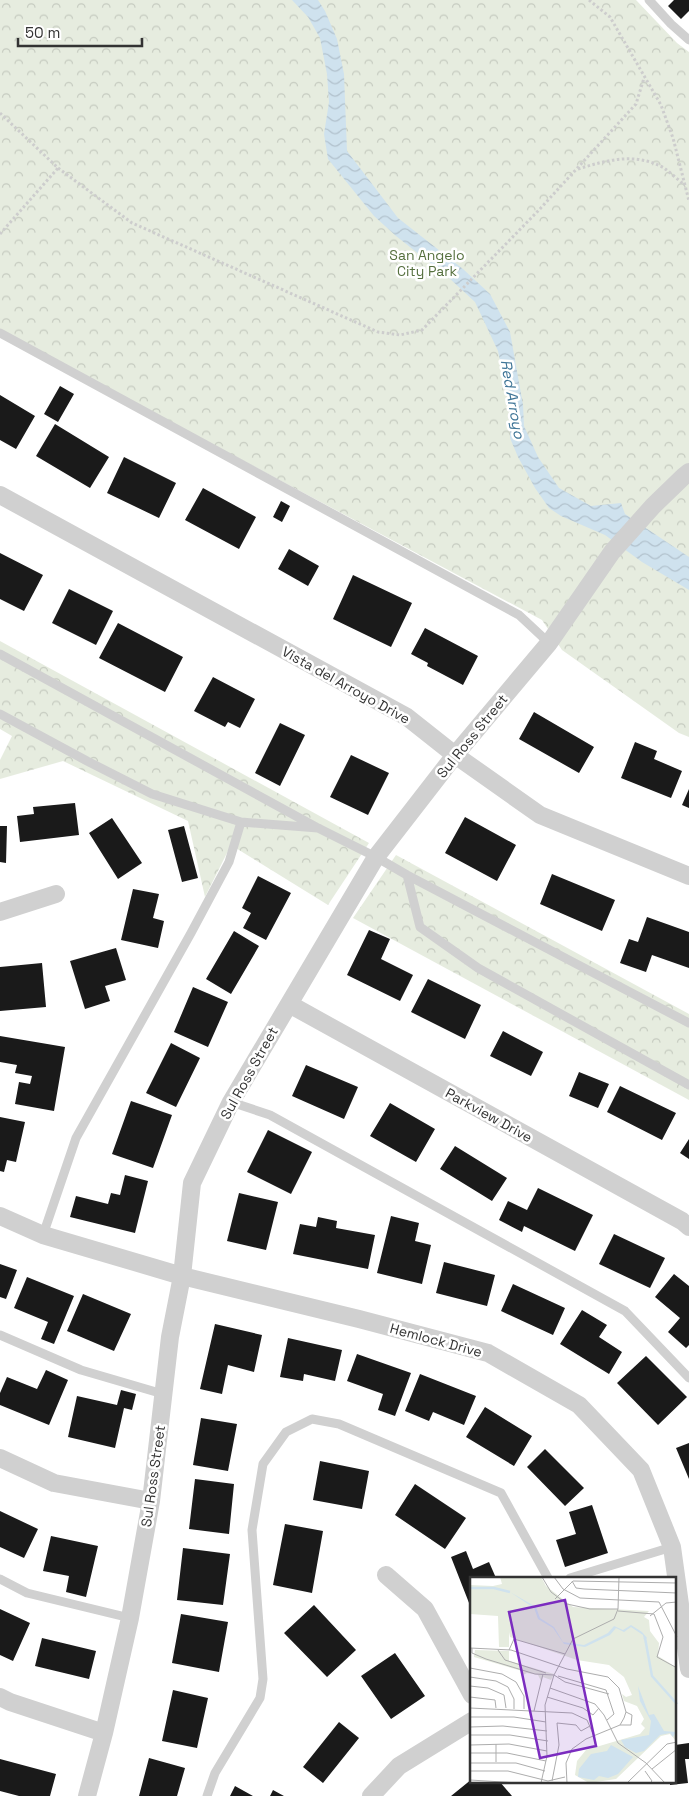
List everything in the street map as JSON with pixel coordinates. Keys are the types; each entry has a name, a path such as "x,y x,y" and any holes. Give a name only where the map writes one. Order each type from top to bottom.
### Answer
{"street":[{"name":"Sul Ross Street","path":"87,1796 104,1733 130,1618 151,1501 170,1337 182,1276 192,1183 231,1102 376,857 455,755 549,643 612,552 653,506 689,472"},
{"name":"Vista del Arroyo Drive","path":"0,494 407,717 455,755 540,814 689,876"},
{"path":"0,912 56,894"},
{"name":"Parkview Drive","path":"289,1004 682,1221 689,1227"},
{"name":"Hemlock Drive","path":"0,1216 43,1235 182,1276 488,1353 579,1405 641,1470 672,1547 689,1668"},
{"path":"0,1458 54,1483 151,1501"},
{"path":"386,1575 424,1609 470,1691"},
{"path":"676,1670 689,1668"},
{"path":"0,1697 104,1733"},
{"path":"371,1796 399,1766 470,1723"}],"lane":[{"path":"649,0 689,40"},
{"path":"0,333 519,615 549,643"},
{"path":"0,654 318,828 689,1023"},
{"path":"0,714 152,794 241,822 318,828"},
{"path":"43,1235 76,1138 187,942 229,862 241,822"},
{"path":"407,875 420,927 478,968 689,1085"},
{"path":"231,1102 270,1115 625,1311 689,1378"},
{"path":"0,1336 80,1370 164,1394"},
{"path":"207,1796 215,1773 260,1698 263,1679 252,1530 263,1464 286,1432 312,1419 339,1424 502,1493 547,1577"},
{"path":"573,1577 672,1547"},
{"path":"0,1580 27,1593 130,1618"}],"path":[{"path":"589,0 610,17 661,106 673,138 689,201"},
{"path":"0,113 58,168 132,223 378,332 400,335 422,330 484,268 636,104 644,78"},
{"path":"577,169 610,159 643,160 664,169 685,186"},
{"path":"0,234 58,168"}],"green space":[{"name":"San Angelo City Park","path":"0,0 636,0 677,43 689,52 689,737 679,733 562,650 542,620 0,331"},
{"path":"0,641 369,843 328,905 231,845 205,897 188,821 63,761 0,779 0,760 12,736 0,729"},
{"path":"396,855 689,1014 689,1100 353,918"}],"water":[{"name":"Red Arroyo","path":"292,0 318,0 337,39 344,74 347,151 398,218 463,269 490,294 510,332 523,405 524,426 538,457 559,488 591,506 621,503 625,514 689,557 689,590 642,562 605,535 561,516 549,508 535,488 510,438 510,407 498,351 475,302 448,277 374,216 328,159 324,134 329,102 327,74 320,38 308,17"}],"building":[{"path":"674,0 689,0 689,11 681,19 668,6"},
{"path":"60,386 74,394 58,422 44,414"},
{"path":"0,395 35,416 16,449 0,440"},
{"path":"55,424 109,457 90,488 36,456"},
{"path":"124,457 176,483 159,518 107,493"},
{"path":"203,488 256,517 239,549 185,520"},
{"path":"281,501 290,506 282,522 273,517"},
{"path":"289,549 319,566 308,586 278,569"},
{"path":"0,553 43,575 24,611 0,599"},
{"path":"353,575 412,603 391,647 333,619"},
{"path":"69,589 113,611 96,645 52,623"},
{"path":"118,623 183,657 165,692 99,658"},
{"path":"425,628 478,656 463,685 427,666 428,663 411,654"},
{"path":"213,677 255,699 240,728 228,722 225,727 194,711"},
{"path":"534,712 594,747 579,773 519,739"},
{"path":"280,723 305,735 280,786 255,773"},
{"path":"635,742 657,751 654,759 682,771 671,798 621,778"},
{"path":"351,755 389,773 368,815 330,797"},
{"path":"689,789 689,808 682,805"},
{"path":"75,803 79,835 20,842 17,816 34,814 33,807"},
{"path":"465,817 516,845 497,881 445,853"},
{"path":"112,818 142,863 118,879 89,833"},
{"path":"0,826 7,826 6,863 0,862"},
{"path":"184,826 198,878 182,882 168,830"},
{"path":"552,874 615,900 602,931 540,904"},
{"path":"258,876 291,893 266,940 243,928 251,913 242,908"},
{"path":"133,889 159,894 153,918 164,921 158,948 121,940"},
{"path":"647,917 689,932 689,968 652,955 646,972 620,963 629,939 638,942"},
{"path":"369,930 390,939 381,959 413,975 400,1001 347,975"},
{"path":"234,931 259,946 231,994 206,979"},
{"path":"116,948 126,980 105,986 110,1001 85,1009 70,961"},
{"path":"42,963 46,1007 0,1011 0,967"},
{"path":"428,979 481,1005 465,1039 411,1012"},
{"path":"193,987 228,1002 208,1047 174,1032"},
{"path":"503,1031 543,1052 531,1076 490,1056"},
{"path":"0,1036 65,1047 54,1111 15,1104 19,1082 30,1084 32,1076 15,1073 17,1065 0,1062"},
{"path":"171,1043 200,1058 176,1107 146,1093"},
{"path":"306,1065 358,1087 344,1119 292,1096"},
{"path":"579,1072 609,1084 598,1108 569,1096"},
{"path":"620,1086 676,1113 662,1140 607,1112"},
{"path":"131,1101 172,1115 153,1168 112,1154"},
{"path":"390,1103 435,1129 416,1162 370,1136"},
{"path":"0,1117 25,1122 16,1162 7,1160 4,1172 0,1171"},
{"path":"268,1130 312,1152 291,1194 247,1172"},
{"path":"689,1139 689,1159 680,1153"},
{"path":"455,1146 507,1178 492,1201 440,1169"},
{"path":"125,1175 148,1181 135,1233 70,1217 76,1196 108,1204 111,1193 120,1195"},
{"path":"538,1188 593,1215 575,1251 524,1226 522,1232 499,1220 508,1201 527,1210"},
{"path":"239,1193 278,1202 266,1250 227,1241"},
{"path":"391,1216 419,1223 415,1241 431,1245 422,1284 377,1273"},
{"path":"318,1217 337,1221 336,1228 375,1235 368,1269 293,1254 300,1224 316,1227"},
{"path":"614,1234 665,1258 650,1288 599,1264"},
{"path":"444,1262 495,1275 487,1306 436,1293"},
{"path":"0,1264 17,1270 6,1299 0,1297"},
{"path":"674,1274 689,1286 689,1345 686,1348 668,1332 680,1318 655,1297"},
{"path":"27,1277 74,1296 54,1344 41,1339 48,1322 14,1308"},
{"path":"513,1284 565,1308 553,1335 501,1311"},
{"path":"83,1294 131,1314 114,1351 67,1331"},
{"path":"582,1310 607,1325 599,1337 622,1352 609,1374 560,1344"},
{"path":"215,1324 262,1335 254,1372 228,1365 222,1394 200,1389"},
{"path":"288,1338 342,1350 335,1381 304,1374 303,1381 280,1377"},
{"path":"357,1354 411,1373 395,1416 378,1410 383,1394 347,1381"},
{"path":"646,1356 687,1397 658,1425 617,1383"},
{"path":"46,1370 68,1380 49,1425 0,1405 0,1393 7,1377 37,1389"},
{"path":"420,1374 476,1396 464,1425 433,1412 429,1421 405,1411"},
{"path":"121,1390 136,1394 132,1410 124,1408 115,1448 68,1437 77,1396 117,1405"},
{"path":"485,1407 532,1436 514,1466 466,1437"},
{"path":"201,1418 237,1424 228,1471 193,1465"},
{"path":"689,1443 689,1479 676,1448"},
{"path":"545,1449 584,1488 565,1506 527,1467"},
{"path":"320,1461 369,1471 362,1509 313,1500"},
{"path":"195,1479 234,1484 229,1534 189,1529"},
{"path":"415,1484 466,1518 445,1549 395,1515"},
{"path":"592,1505 608,1553 565,1567 556,1540 576,1534 569,1512"},
{"path":"0,1511 38,1529 24,1558 0,1547"},
{"path":"285,1524 323,1531 312,1593 273,1585"},
{"path":"51,1536 98,1546 86,1597 66,1592 69,1576 43,1571"},
{"path":"183,1548 230,1554 223,1605 177,1600"},
{"path":"466,1551 473,1569 489,1562 496,1577 470,1577 470,1605 451,1557"},
{"path":"314,1605 356,1650 327,1677 284,1633"},
{"path":"0,1609 30,1623 13,1661 0,1655"},
{"path":"181,1614 228,1622 219,1672 172,1663"},
{"path":"42,1638 96,1651 89,1679 35,1666"},
{"path":"395,1653 425,1696 391,1719 361,1676"},
{"path":"173,1690 208,1698 197,1748 162,1741"},
{"path":"339,1722 359,1738 323,1783 303,1767"},
{"path":"689,1743 689,1759 685,1759 688,1783 670,1785 676,1784 676,1745"},
{"path":"149,1758 185,1768 177,1796 139,1796"},
{"path":"0,1759 56,1774 50,1796 19,1796 0,1791"},
{"path":"470,1781 470,1784 502,1784 512,1796 451,1796"},
{"path":"235,1786 253,1796 230,1796"},
{"path":"273,1790 284,1796 270,1796"}]}
